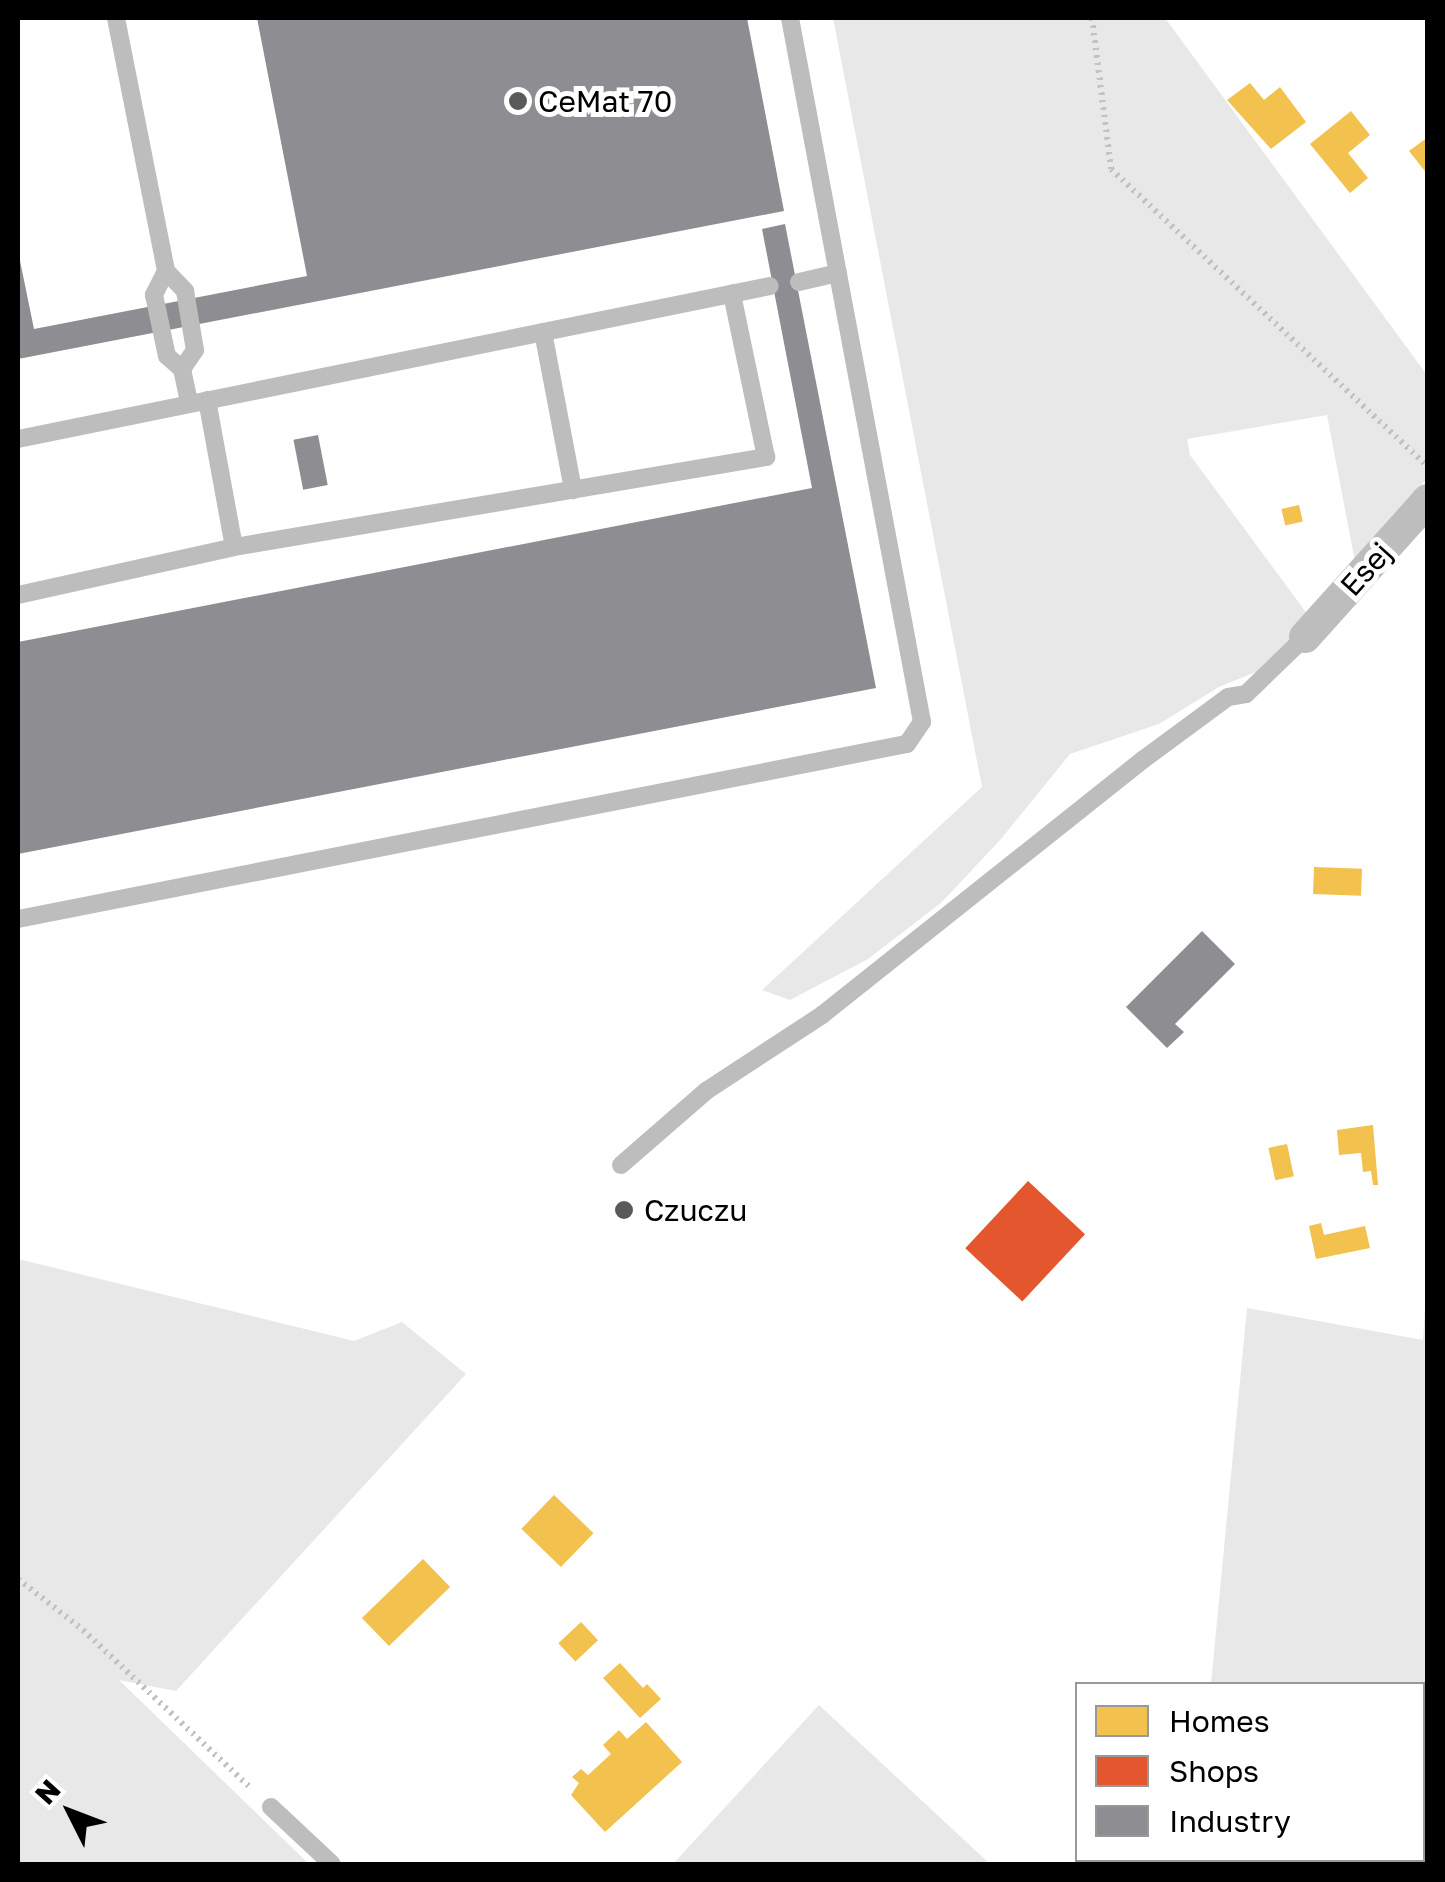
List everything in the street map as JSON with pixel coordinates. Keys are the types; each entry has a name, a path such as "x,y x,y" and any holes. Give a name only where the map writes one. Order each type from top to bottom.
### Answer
{"street":[{"name":"Esej","path":"1305,637 1428,500"}],"lane":[{"path":"116,18 166,271 184,291 195,350 182,370"},
{"path":"18,919 906,744 922,722 790,18"},
{"path":"166,271 154,295 167,356 182,370 198,402 234,547"},
{"path":"798,282 838,273"},
{"path":"18,439 770,286"},
{"path":"18,594 234,547 766,457 732,294"},
{"path":"543,332 573,490"},
{"path":"621,1165 706,1090 822,1015 1228,697 1246,694 1305,637"},
{"path":"271,1807 332,1864"}],"path":[{"path":"1092,18 1111,169 1428,467"},
{"path":"18,1579 84,1630 271,1807"}],"shaded area":[{"path":"833,18 1165,18 1427,375 1427,478 1356,567 1327,415 1187,439 1190,455 1311,619 1258,671 1219,687 1159,724 1070,754 1001,839 942,902 868,959 790,1000 762,990 982,787"},
{"path":"18,1259 354,1341 402,1322 466,1374 176,1691 119,1680 309,1864 18,1864"},
{"path":"1427,1271 1427,1864 1193,1864 1425,1862 1425,1682 1211,1682 1247,1308 1423,1340"},
{"path":"819,1705 990,1864 673,1864"}],"building: Homes":[{"path":"1250,83 1264,100 1280,87 1306,122 1271,149 1227,100"},
{"path":"1351,111 1370,135 1348,153 1368,178 1350,193 1310,144"},
{"path":"1428,137 1428,175 1409,151"},
{"path":"1299,505 1303,522 1285,526 1281,509"},
{"path":"1314,867 1362,869 1361,896 1313,894"},
{"path":"1373,1125 1378,1185 1373,1185 1371,1171 1363,1172 1361,1153 1339,1155 1337,1130"},
{"path":"1287,1144 1294,1176 1275,1180 1268,1148"},
{"path":"1321,1223 1324,1235 1365,1226 1370,1248 1316,1259 1309,1226"},
{"path":"554,1495 594,1533 561,1567 521,1529"},
{"path":"423,1559 450,1587 389,1646 362,1618"},
{"path":"581,1622 598,1640 575,1661 558,1643"},
{"path":"620,1663 643,1688 647,1684 661,1699 640,1718 603,1678"},
{"path":"646,1722 682,1762 605,1832 571,1795 579,1783 572,1777 581,1769 588,1775 611,1754 603,1745 619,1730 627,1739"}],"building: Shops":[{"path":"1028,1181 1085,1234 1022,1301 965,1248"}],"building: Industry":[{"name":"CeMat 70","path":"257,18 747,18 784,211 18,359 18,251 34,329 307,276"},
{"path":"785,224 876,688 18,854 18,642 812,488 762,229"},
{"path":"318,435 328,485 303,490 293,440"},
{"path":"1202,931 1235,964 1175,1024 1184,1032 1167,1048 1126,1007"}],"place":[{"name":"CeMat 70","path":"518,101"},
{"name":"Czuczu","path":"624,1210"}]}
